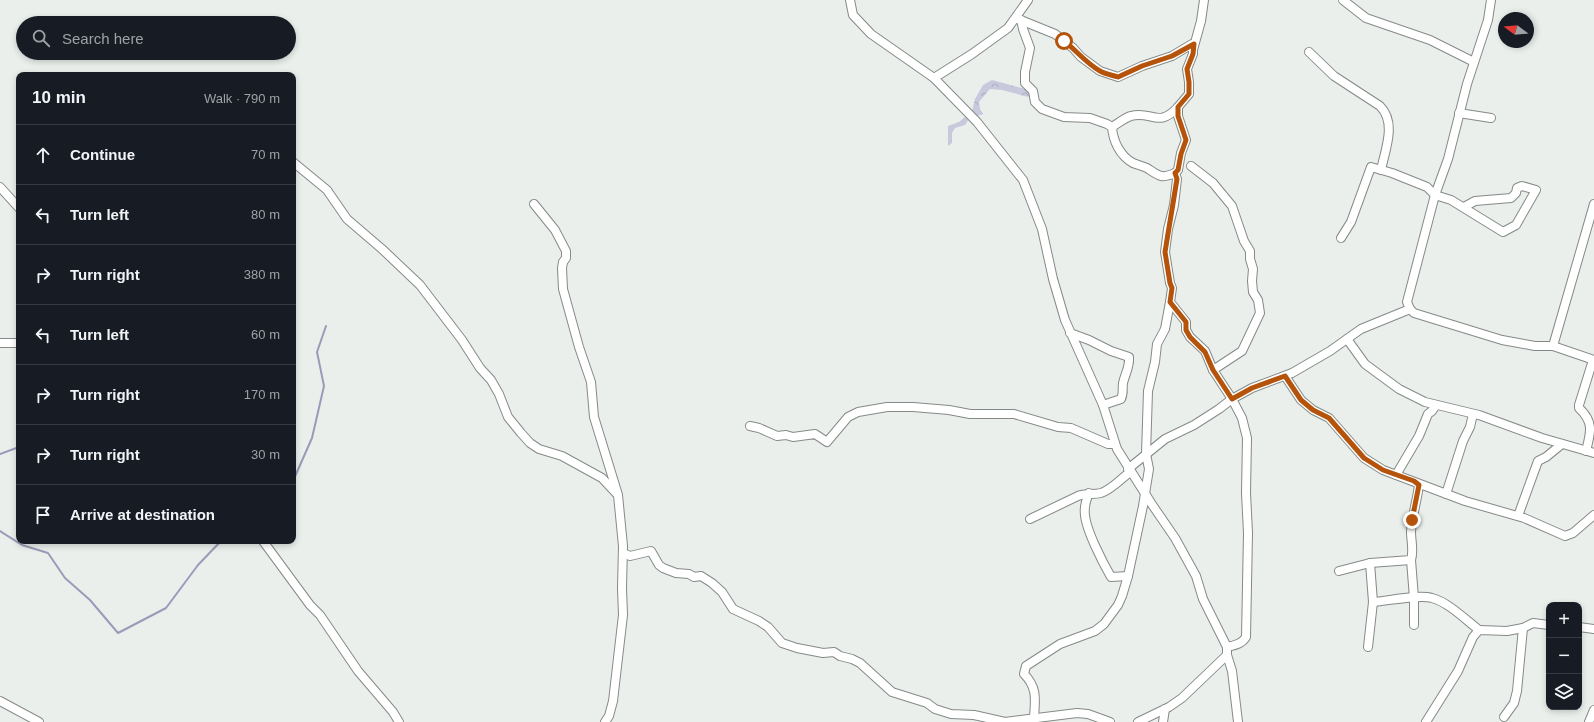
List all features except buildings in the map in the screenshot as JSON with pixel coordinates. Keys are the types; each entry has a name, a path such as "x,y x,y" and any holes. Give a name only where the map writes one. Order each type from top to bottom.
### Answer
{"street":[{"path":"850,0 853,15 871,34 934,78 976,122 1023,180 1042,229 1056,291 1070,333 1103,405 1115,444 1129,471 1176,538 1196,576 1203,599 1227,651 1232,671 1238,722"},
{"path":"934,78 972,54 1008,28 1018,19 1028,0"},
{"path":"1112,127 1131,116 1162,119 1172,113 1189,94 1187,69 1193,54 1194,44 1201,21 1204,0"},
{"path":"1343,0 1366,18 1430,40 1474,62"},
{"path":"1347,339 1365,364 1399,389 1425,402 1473,414 1590,452 1590,424 1586,414 1579,408 1579,405 1593,360 1553,346 1535,346 1502,340 1426,317 1414,313 1410,309 1407,302 1436,195 1448,159 1459,113 1488,20 1492,0"},
{"path":"1018,19 1055,34 1073,48 1081,57 1100,71 1118,77 1142,66 1172,56 1194,44"},
{"path":"1018,19 1030,48 1026,62 1025,83 1033,91 1035,102 1042,109 1064,117 1090,118 1112,127"},
{"path":"1309,52 1334,76 1380,106 1386,112 1390,130 1381,170"},
{"path":"1112,127 1113,137 1120,152 1127,159 1147,168 1154,174 1167,177 1178,170 1181,154 1186,140 1178,116 1178,107"},
{"path":"1459,113 1491,118"},
{"path":"296,164 327,190 347,219 382,249 420,286 490,380 499,394 508,417 530,443 539,448 562,456 602,478 618,494"},
{"path":"1191,166 1213,183 1232,206 1244,241 1250,251 1250,259 1253,269 1253,292 1258,300 1260,313 1242,350 1213,370"},
{"path":"1341,238 1351,222 1371,167 1392,173 1427,187 1436,195 1452,200 1464,208 1503,232 1516,225 1536,190 1522,186 1517,188 1516,193 1511,198 1475,201 1464,208"},
{"path":"1034,718 1034,685 1024,674 1026,666 1060,644 1095,631 1104,624 1118,605 1128,576 1149,469 1146,454 1148,391 1155,362 1156,344 1165,329 1172,288 1165,252 1177,179 1175,173"},
{"path":"0,187 16,205"},
{"path":"534,204 555,230 566,251 566,258 563,262 562,268 563,289 579,347 591,382 594,417 618,494 623,553 623,615 613,701 609,716 605,722"},
{"path":"1553,346 1594,204"},
{"path":"1138,722 1165,709 1182,698 1227,651 1243,641 1246,637 1248,533 1246,493 1247,438 1242,418 1232,399 1213,370 1205,352 1190,337 1186,330 1186,322 1170,302"},
{"path":"1030,519 1078,496 1089,493 1100,493 1106,490 1165,439 1194,425 1220,409 1232,399 1252,388 1285,376 1307,365 1361,328 1410,309"},
{"path":"1070,333 1089,340 1111,352 1129,357 1130,363 1123,384 1123,394 1121,399 1103,405"},
{"path":"0,343 16,344"},
{"path":"1285,376 1301,400 1313,410 1329,418 1364,458 1383,470 1414,481 1419,485 1518,516 1565,536 1573,533 1594,515"},
{"path":"1396,475 1419,436 1428,414 1432,412 1436,405"},
{"path":"750,426 759,428 777,436 786,435 793,437 815,434 827,442 848,417 858,412 887,407 913,407 970,414 1014,414 1058,427 1071,428 1108,444 1115,444"},
{"path":"1446,494 1463,441 1470,427 1473,414"},
{"path":"1518,516 1538,461 1546,458 1562,444"},
{"path":"1414,625 1411,532 1419,485"},
{"path":"1089,493 1085,502 1085,515 1089,530 1100,554 1111,576 1128,576"},
{"path":"265,544 310,605 320,615 358,671 393,712 399,722"},
{"path":"623,553 630,556 651,551 659,566 676,573 689,574 694,577 701,576 722,592 733,609 759,620 768,627 782,643 797,648 823,653 834,652 840,656 852,659 860,663 892,692 927,704 935,709 951,714 974,715 1005,722 1077,713 1088,714 1110,722"},
{"path":"1338,571 1370,563 1411,560"},
{"path":"1368,647 1373,602 1370,563"},
{"path":"1373,602 1414,598 1432,598 1447,605 1479,630 1507,631 1523,628 1533,623 1546,625"},
{"path":"1582,627 1594,629"},
{"path":"1504,717 1514,703 1517,691 1523,628"},
{"path":"1426,722 1458,671 1473,637 1479,630"},
{"path":"0,702 39,722"},
{"path":"1163,722 1165,709"},
{"path":"1589,722 1594,710"}],"green space":[{"path":"992,80 1033,91 1028,97 1002,90 990,89 979,102 980,109 983,114 969,119 965,125 955,128 952,133 952,143 948,146 948,126 959,122 972,111 975,99 983,85"}],"waterway":[{"path":"296,474 312,438 324,386 317,352 326,326"},
{"path":"0,454 16,448"},
{"path":"0,531 16,541"},
{"path":"20,544 48,553 65,578 90,600 118,633 166,608 198,565 218,544"}],"route":[{"path":"1064,41 1081,57 1100,71 1118,77 1142,66 1172,56 1194,44 1191,62 1187,69 1189,94 1178,107 1178,116 1186,140 1181,154 1178,170 1175,173 1177,179 1174,206 1168,229 1165,252 1172,288 1170,302 1186,322 1186,330 1190,337 1205,352 1213,370 1232,399 1252,388 1285,376 1301,400 1313,410 1329,418 1364,458 1383,470 1414,481 1419,485 1412,520"}]}
